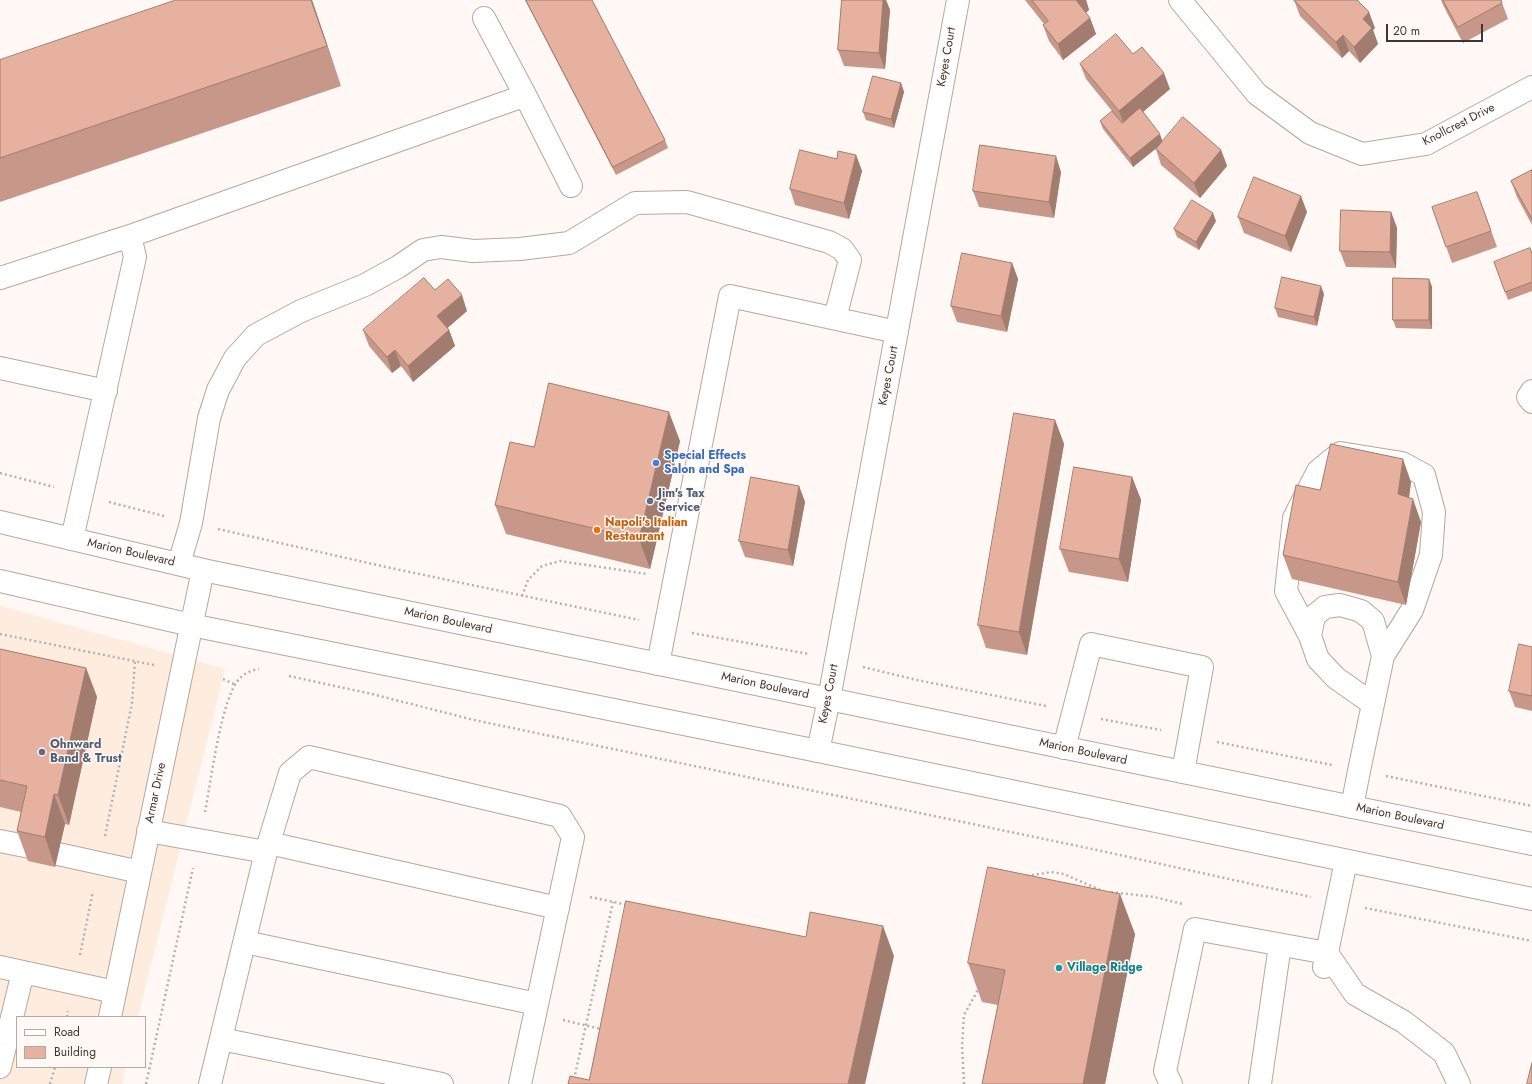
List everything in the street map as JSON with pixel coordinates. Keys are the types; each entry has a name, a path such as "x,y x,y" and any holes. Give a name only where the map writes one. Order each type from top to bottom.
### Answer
{"main road":[{"name":"Keyes Court","path":"818,751 829,699 958,0"},
{"name":"Knollcrest Drive","path":"1180,0 1257,94 1310,133 1362,154 1426,144 1532,87"},
{"path":"484,18 571,186"},
{"path":"0,278 130,236 516,99 524,93"},
{"path":"179,564 191,523 209,418 218,390 236,358 256,335 301,311 365,285 398,267 422,250 441,247 473,251 520,249 569,243 635,203 687,202 829,242 842,249 850,260 835,318"},
{"path":"72,539 135,257 130,236"},
{"path":"658,664 730,296 897,332"},
{"path":"0,368 106,391"},
{"path":"1532,391 1528,397 1532,402"},
{"path":"1352,807 1383,656 1412,610 1430,555 1434,512 1424,475 1402,463 1340,453 1318,472 1294,518 1286,591 1310,636 1318,658 1336,678 1373,704"},
{"name":"Marion Boulevard","path":"0,522 203,570 1532,844"},
{"name":"Armar Drive","path":"110,1016 203,570"},
{"path":"0,581 191,625 818,751 1532,899"},
{"path":"1310,636 1314,616 1325,607 1340,605 1361,611 1373,621 1383,656"},
{"path":"1064,748 1091,644 1106,647 1202,667 1183,772"},
{"path":"210,1084 267,848 290,773 309,757 560,816 573,837 520,1084"},
{"path":"148,831 199,840 267,848 560,899"},
{"path":"0,841 30,847"},
{"path":"58,854 140,872"},
{"path":"1325,962 1346,861"},
{"path":"1171,1084 1164,1071 1195,929 1280,945 1325,962 1355,994 1404,1022 1444,1053 1459,1084"},
{"path":"245,942 536,1009"},
{"path":"1260,1084 1280,945"},
{"path":"0,967 115,992"},
{"path":"0,1067 23,972"},
{"path":"221,1039 442,1084"},
{"path":"96,1084 100,1068"}],"path":[{"path":"522,596 528,580 542,566 560,561 675,579"},
{"path":"0,634 155,665"},
{"path":"146,1084 199,840 224,716 240,678 248,672 258,669 262,670"},
{"path":"282,674 372,694 474,720 1097,850 1338,903 1532,941"},
{"path":"224,678 236,685"},
{"path":"1022,877 1051,872 1064,874 1083,884 1103,891"},
{"path":"1110,892 1154,897 1200,908 1195,929"},
{"path":"560,899 613,902 628,905"},
{"path":"573,1084 613,902"},
{"path":"964,1084 962,1046 964,1015 981,982"},
{"path":"536,1009 586,1025 608,1030"},
{"path":"50,1084 55,1068"}],"shaded area":[{"path":"0,606 225,669 138,1016 16,1016 16,1068 126,1068 122,1084 0,1084"}],"building":[{"path":"176,0 311,0 327,46 0,158 0,60"},
{"path":"526,0 592,0 665,140 613,167"},
{"path":"842,0 883,0 879,53 838,50"},
{"path":"1032,0 1076,0 1090,18 1058,44 1043,25 1048,21"},
{"path":"1294,0 1357,0 1369,12 1363,19 1372,28 1354,47 1343,35 1336,42"},
{"path":"1443,0 1501,0 1502,3 1458,27"},
{"path":"1116,34 1133,54 1142,47 1164,73 1119,111 1080,64"},
{"path":"873,76 901,83 891,119 863,112"},
{"path":"1140,108 1160,134 1130,158 1100,121 1112,111 1122,123"},
{"path":"1183,117 1221,150 1194,183 1156,149"},
{"path":"980,145 1056,156 1049,202 973,191"},
{"path":"800,150 837,159 838,151 856,155 844,203 790,189"},
{"path":"1532,170 1532,219 1511,181"},
{"path":"1254,177 1301,196 1285,236 1238,217"},
{"path":"1477,192 1491,231 1446,247 1432,207"},
{"path":"1192,200 1213,213 1196,242 1174,229"},
{"path":"1341,210 1391,212 1390,252 1340,251"},
{"path":"1530,248 1532,254 1532,282 1505,292 1494,262"},
{"path":"962,253 1012,263 1001,316 951,306"},
{"path":"1282,277 1321,286 1314,317 1275,308"},
{"path":"424,278 435,290 448,279 462,295 437,316 449,330 408,366 395,350 387,357 363,330"},
{"path":"1393,278 1429,279 1429,320 1393,320"},
{"path":"549,383 669,412 639,539 495,505 510,442 534,447"},
{"path":"1014,413 1055,420 1019,632 978,625"},
{"path":"1331,444 1403,459 1398,494 1413,499 1398,582 1283,555 1296,485 1320,490"},
{"path":"1074,467 1132,477 1119,559 1060,549"},
{"path":"751,477 799,486 788,550 739,541"},
{"path":"1519,644 1532,647 1532,696 1509,691"},
{"name":"Ohnward Band & Trust","path":"0,649 86,668 58,795 54,794 45,837 17,831 27,786 0,780"},
{"name":"Village Ridge","path":"988,867 1120,894 1083,1084 982,1084 1005,970 968,963"},
{"path":"626,901 806,937 810,912 883,926 848,1084 568,1084 570,1076 589,1080"},
{"path":"1532,1063 1532,1084 1527,1084"}],"place":[{"name":"Special Effects Salon and Spa","path":"656,463"},
{"name":"Jim's Tax Service","path":"650,501"},
{"name":"Napoli's Italian Restaurant","path":"597,530"},
{"name":"Ohnward Band & Trust","path":"42,752"},
{"name":"Village Ridge","path":"1059,968"}]}
